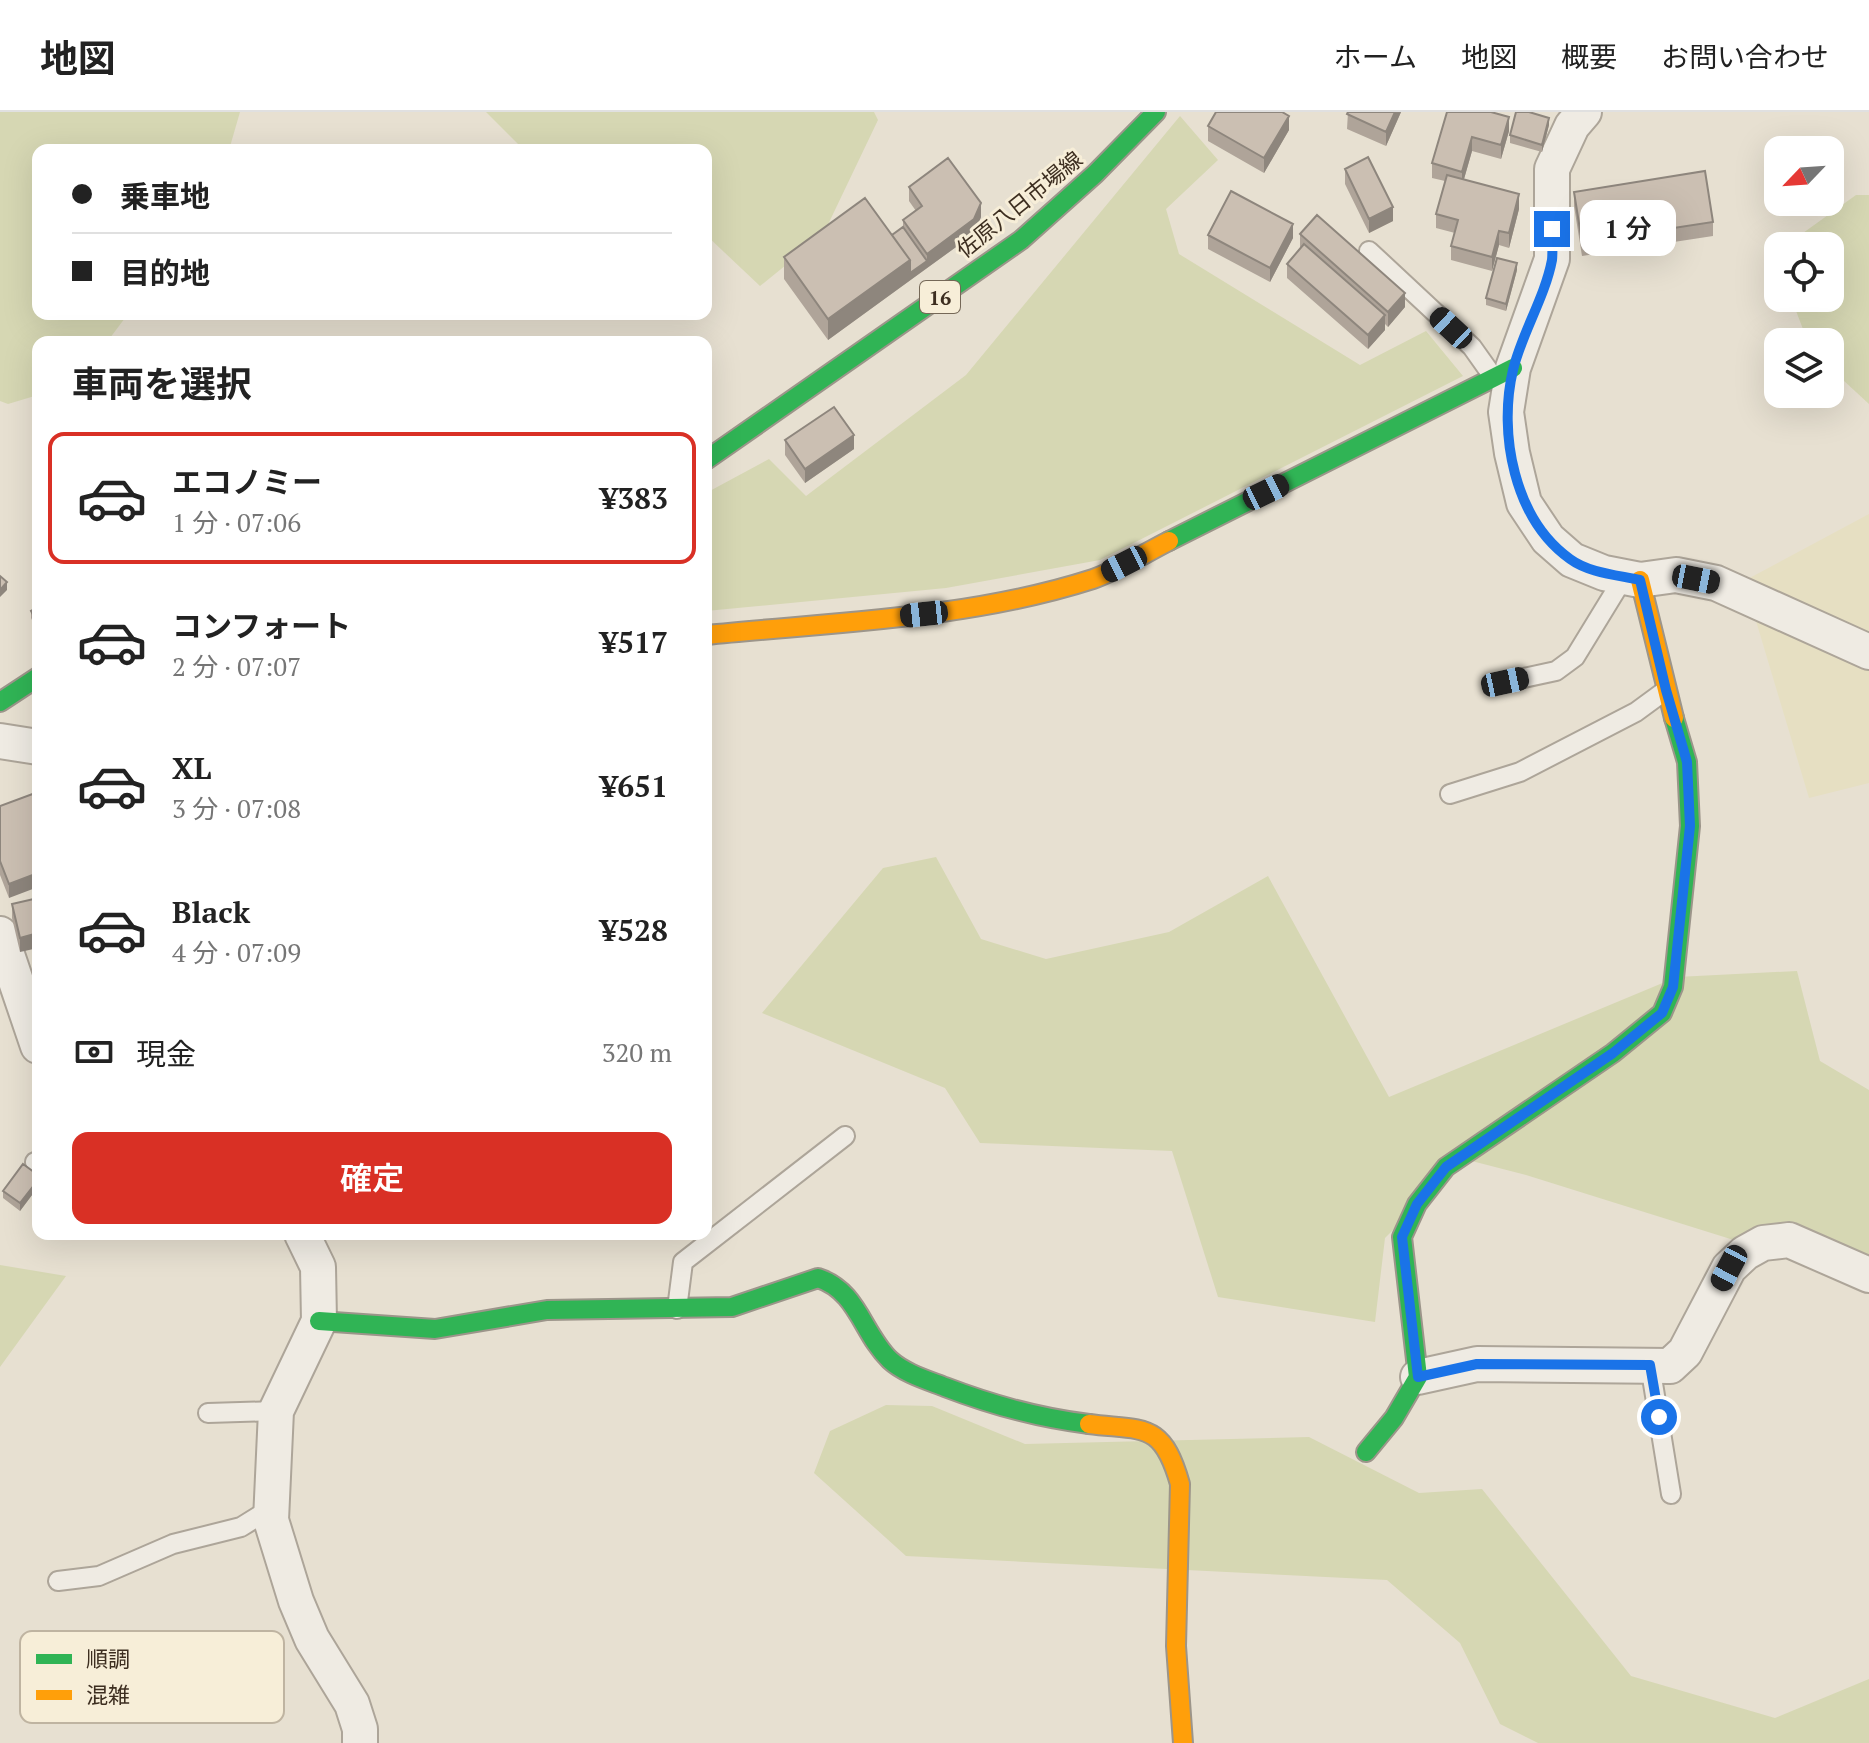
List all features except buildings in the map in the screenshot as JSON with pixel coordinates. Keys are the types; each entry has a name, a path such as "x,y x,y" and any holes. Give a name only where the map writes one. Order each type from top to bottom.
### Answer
{"street":[{"name":"佐原八日市場線","path":"712,456 1021,240 1095,174 1156,112"},
{"path":"1584,112 1572,126 1552,169 1552,259 1504,373 1512,453 1524,503 1548,539 1572,560 1604,573 1632,578 1676,575 1716,583 1869,652"},
{"path":"712,634 955,610 1019,598 1095,578 1504,373"},
{"path":"1366,1452 1394,1418 1418,1377 1402,1237 1417,1204 1446,1167 1613,1053 1662,1013 1673,987 1690,826 1687,762 1632,578"},
{"path":"0,702 32,681"},
{"path":"0,741 32,746"},
{"path":"0,934 32,1028"},
{"path":"305,1240 318,1267 319,1321 276,1411 271,1520 296,1601 312,1639 352,1704 360,1729 360,1743"},
{"path":"1418,1377 1477,1364 1670,1366 1685,1352 1729,1268 1745,1253 1763,1243 1789,1240 1869,1275"},
{"path":"319,1321 435,1329 547,1310 732,1307 818,1278 832,1281 843,1291 890,1360 920,1376 1002,1408 1070,1422 1146,1430 1161,1442 1174,1463 1180,1484 1176,1629 1179,1718 1183,1743"}],"lane":[{"path":"1369,251 1504,373"},
{"path":"1505,682 1556,671 1575,657 1632,578"},
{"path":"1450,794 1520,772 1636,712 1666,690"},
{"path":"712,1239 845,1136"},
{"path":"677,1310 683,1262 711,1240"},
{"path":"1650,1365 1671,1494"},
{"path":"208,1413 276,1411"},
{"path":"58,1581 99,1576 173,1544 241,1527 270,1509"}],"shaded area":[{"path":"1869,514 1869,783 1809,798 1744,581"}],"green space":[{"path":"0,112 240,112 231,144 32,144 32,320 124,320 112,336 32,336 32,397 8,404 0,401"},
{"path":"486,112 874,112 878,120 823,235 760,286 712,241 712,144 518,144"},
{"path":"1180,116 1218,160 1166,209 1179,254 1360,365 1426,331 1463,376 1100,560 946,588 712,610 712,490 769,459 806,496 966,375"},
{"path":"1856,195 1869,195 1869,404 1844,381 1844,328 1803,328 1796,312 1844,312 1844,232 1804,232 1827,216 1844,216 1844,204"},
{"path":"936,857 981,939 1046,959 1169,932 1268,876 1389,1097 1677,977 1797,971 1820,1061 1869,1090 1869,1278 1865,1281 1526,1175 1464,1159 1385,1238 1375,1322 1218,1297 1172,1151 980,1143 945,1088 762,1013 883,868"},
{"path":"0,1265 66,1276 0,1367"},
{"path":"886,1405 932,1406 1025,1444 1309,1437 1419,1493 1482,1489 1631,1676 1775,1718 1869,1679 1869,1743 1538,1743 1500,1724 1460,1643 1387,1580 906,1556 814,1473 830,1431"}],"traffic: fast":[{"path":"712,456 1021,240 1095,174 1156,112"},
{"path":"1169,541 1513,368"},
{"path":"0,702 32,681"},
{"path":"1366,1452 1394,1418 1418,1377 1402,1237 1417,1204 1446,1167 1613,1053 1662,1013 1673,987 1690,826 1687,762 1674,718"},
{"path":"319,1321 435,1329 547,1310 732,1307 818,1278 842,1292 881,1349 896,1365 923,1379 998,1405 1089,1424"}],"traffic: slow":[{"path":"712,634 901,617 998,603 1093,579 1169,541"},
{"path":"1640,580 1674,718"},
{"path":"1089,1424 1137,1429 1158,1439 1166,1449 1180,1484 1176,1646 1183,1743"}],"route":[{"path":"1552,229 1552,259 1513,368 1506,412 1512,453 1524,503 1548,539 1572,560 1604,573 1640,580 1687,762 1690,826 1673,987 1662,1013 1613,1053 1446,1167 1417,1204 1402,1237 1418,1377 1477,1364 1650,1365 1659,1417"}]}
